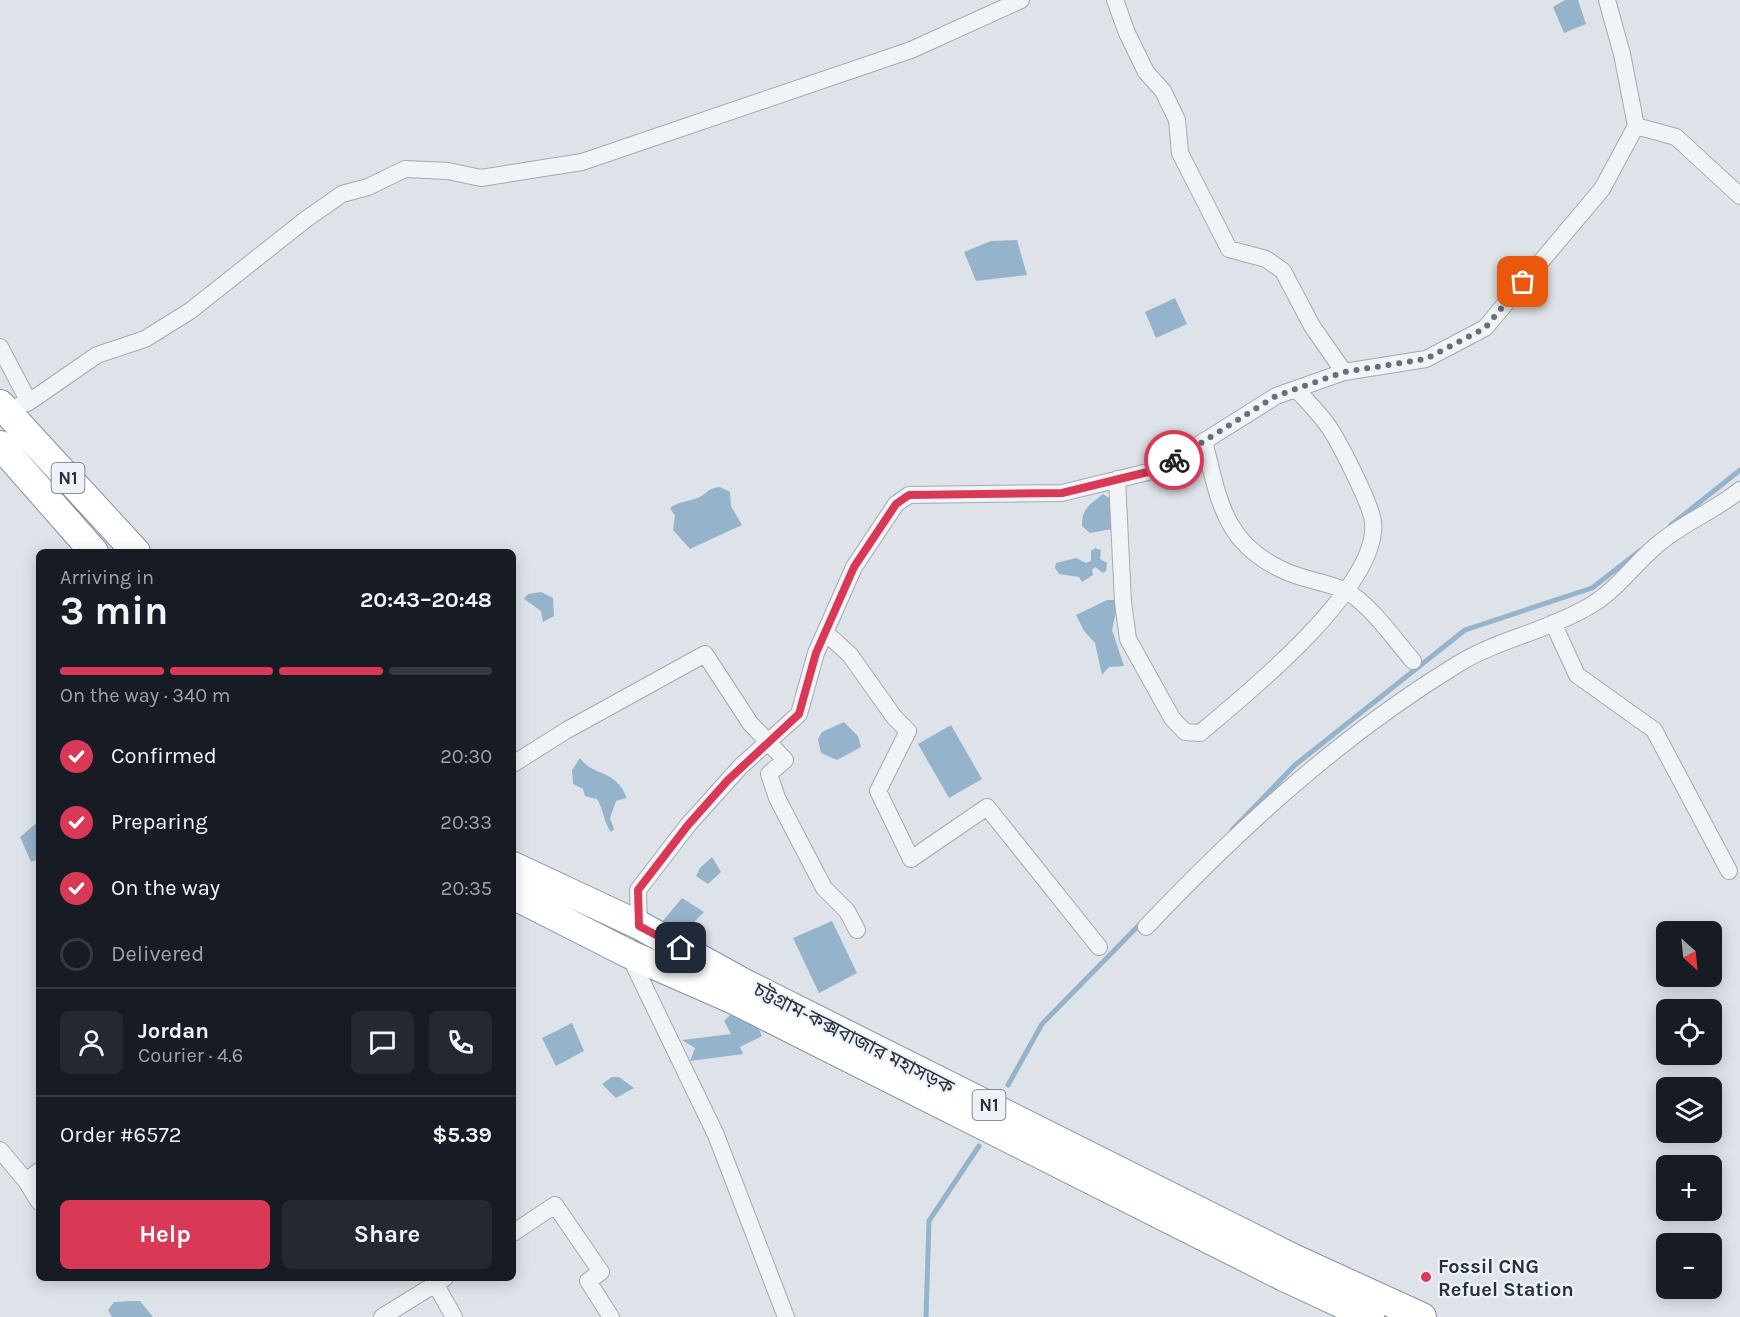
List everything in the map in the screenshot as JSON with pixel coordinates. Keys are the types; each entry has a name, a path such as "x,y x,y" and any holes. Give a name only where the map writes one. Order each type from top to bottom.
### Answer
{"highway":[{"name":"N1","path":"12,406 133,549"},
{"name":"N1","path":"3,454 91,549"},
{"name":"চট্টগ্রাম-কক্সবাজার মহাসড়ক","path":"516,868 639,926 744,983 1295,1259 1422,1317"},
{"name":"চট্টগ্রাম-কক্সবাজার মহাসড়ক","path":"516,897 629,954 734,1000 1284,1277 1370,1317"}],"street":[{"path":"0,347 12,406 97,355 145,339 190,310 304,220 342,194 368,187 405,169 448,171 480,178 582,162 911,50 1021,0"},
{"path":"1116,0 1126,33 1146,72 1163,91 1177,120 1180,153 1229,249 1266,259 1283,271 1312,326 1344,372"},
{"path":"639,926 638,890 688,825 741,766 799,714 816,653 827,634 854,567 896,504 909,495 1062,493 1160,469 1276,396 1344,372 1426,359 1485,328 1602,189 1636,126 1622,54 1607,0"},
{"path":"1636,126 1676,137 1740,196"},
{"path":"1117,479 1123,602 1128,639 1172,718 1185,732 1200,733 1253,689 1347,592 1373,542 1373,521 1356,479 1327,424 1296,389"},
{"path":"1204,441 1222,512 1246,548 1283,571 1347,592 1372,614 1413,661"},
{"path":"1146,927 1263,810 1355,733 1458,664 1497,642 1536,633 1552,623 1587,608 1621,582 1657,544 1740,490"},
{"path":"1552,623 1577,675 1654,730 1730,871"},
{"path":"827,634 850,655 894,717 908,731 878,791 911,859 987,807 1099,947"},
{"path":"516,762 567,730 705,654 750,723 785,760 769,774 777,798 824,888 847,911 857,930"},
{"path":"629,954 716,1136 786,1317"},
{"path":"0,1150 32,1176 36,1191"},
{"path":"516,1231 555,1205 602,1272 588,1281 611,1317"},
{"path":"382,1317 436,1281"},
{"path":"438,1281 454,1317"}],"water":[{"path":"1565,0 1578,0 1586,24 1564,33 1553,7"},
{"path":"1017,240 1027,275 976,281 964,252 991,241"},
{"path":"1175,298 1187,324 1156,338 1145,312"},
{"path":"720,487 730,492 731,506 742,525 690,549 673,530 675,516 670,508"},
{"path":"1103,494 1115,502 1112,529 1090,533 1082,526 1083,515 1088,507"},
{"path":"1095,548 1101,550 1100,559 1107,563 1106,571 1103,573 1095,567 1092,570 1093,575 1082,582 1079,577 1059,574 1055,568 1056,563 1076,558 1086,563 1091,561 1091,551"},
{"path":"541,592 553,598 554,616 543,622 541,611 524,599 528,594"},
{"path":"1107,600 1115,600 1116,612 1112,630 1124,666 1109,667 1102,675 1095,643 1084,631 1076,615"},
{"path":"844,722 858,736 861,747 837,760 821,753 818,739 822,732"},
{"path":"951,725 982,779 949,798 918,744"},
{"path":"580,758 591,768 616,782 627,798 616,801 610,818 614,829 611,832 597,799 585,796 583,789 573,784 572,770"},
{"path":"36,824 36,860 31,862 20,837"},
{"path":"712,857 721,872 708,884 696,876 700,868"},
{"path":"682,898 704,912 687,929 662,922"},
{"path":"832,921 857,973 819,993 793,938"},
{"path":"737,1005 759,1029 762,1036 740,1047 743,1054 690,1061 695,1048 682,1040 731,1034 724,1021 730,1015 737,1017"},
{"path":"572,1023 584,1051 556,1066 542,1038"},
{"path":"612,1077 619,1077 634,1088 616,1098 602,1084"},
{"path":"140,1301 153,1317 112,1317 108,1310 114,1302"}],"waterway":[{"path":"1671,525 1740,470"},
{"path":"1232,830 1295,765 1465,630 1592,588 1641,550"},
{"path":"1008,1085 1042,1024 1141,923"},
{"path":"926,1317 929,1221 979,1146"}],"way so far":[{"path":"1174,460 1276,396 1344,372 1426,359 1485,328 1523,282"}],"place":[{"name":"Fossil CNG Refuel Station","path":"1426,1277"}],"route":[{"path":"681,948 639,926 638,890 688,825 728,780 799,714 816,653 827,634 854,567 896,504 909,495 1062,493 1160,469 1174,460"}]}
